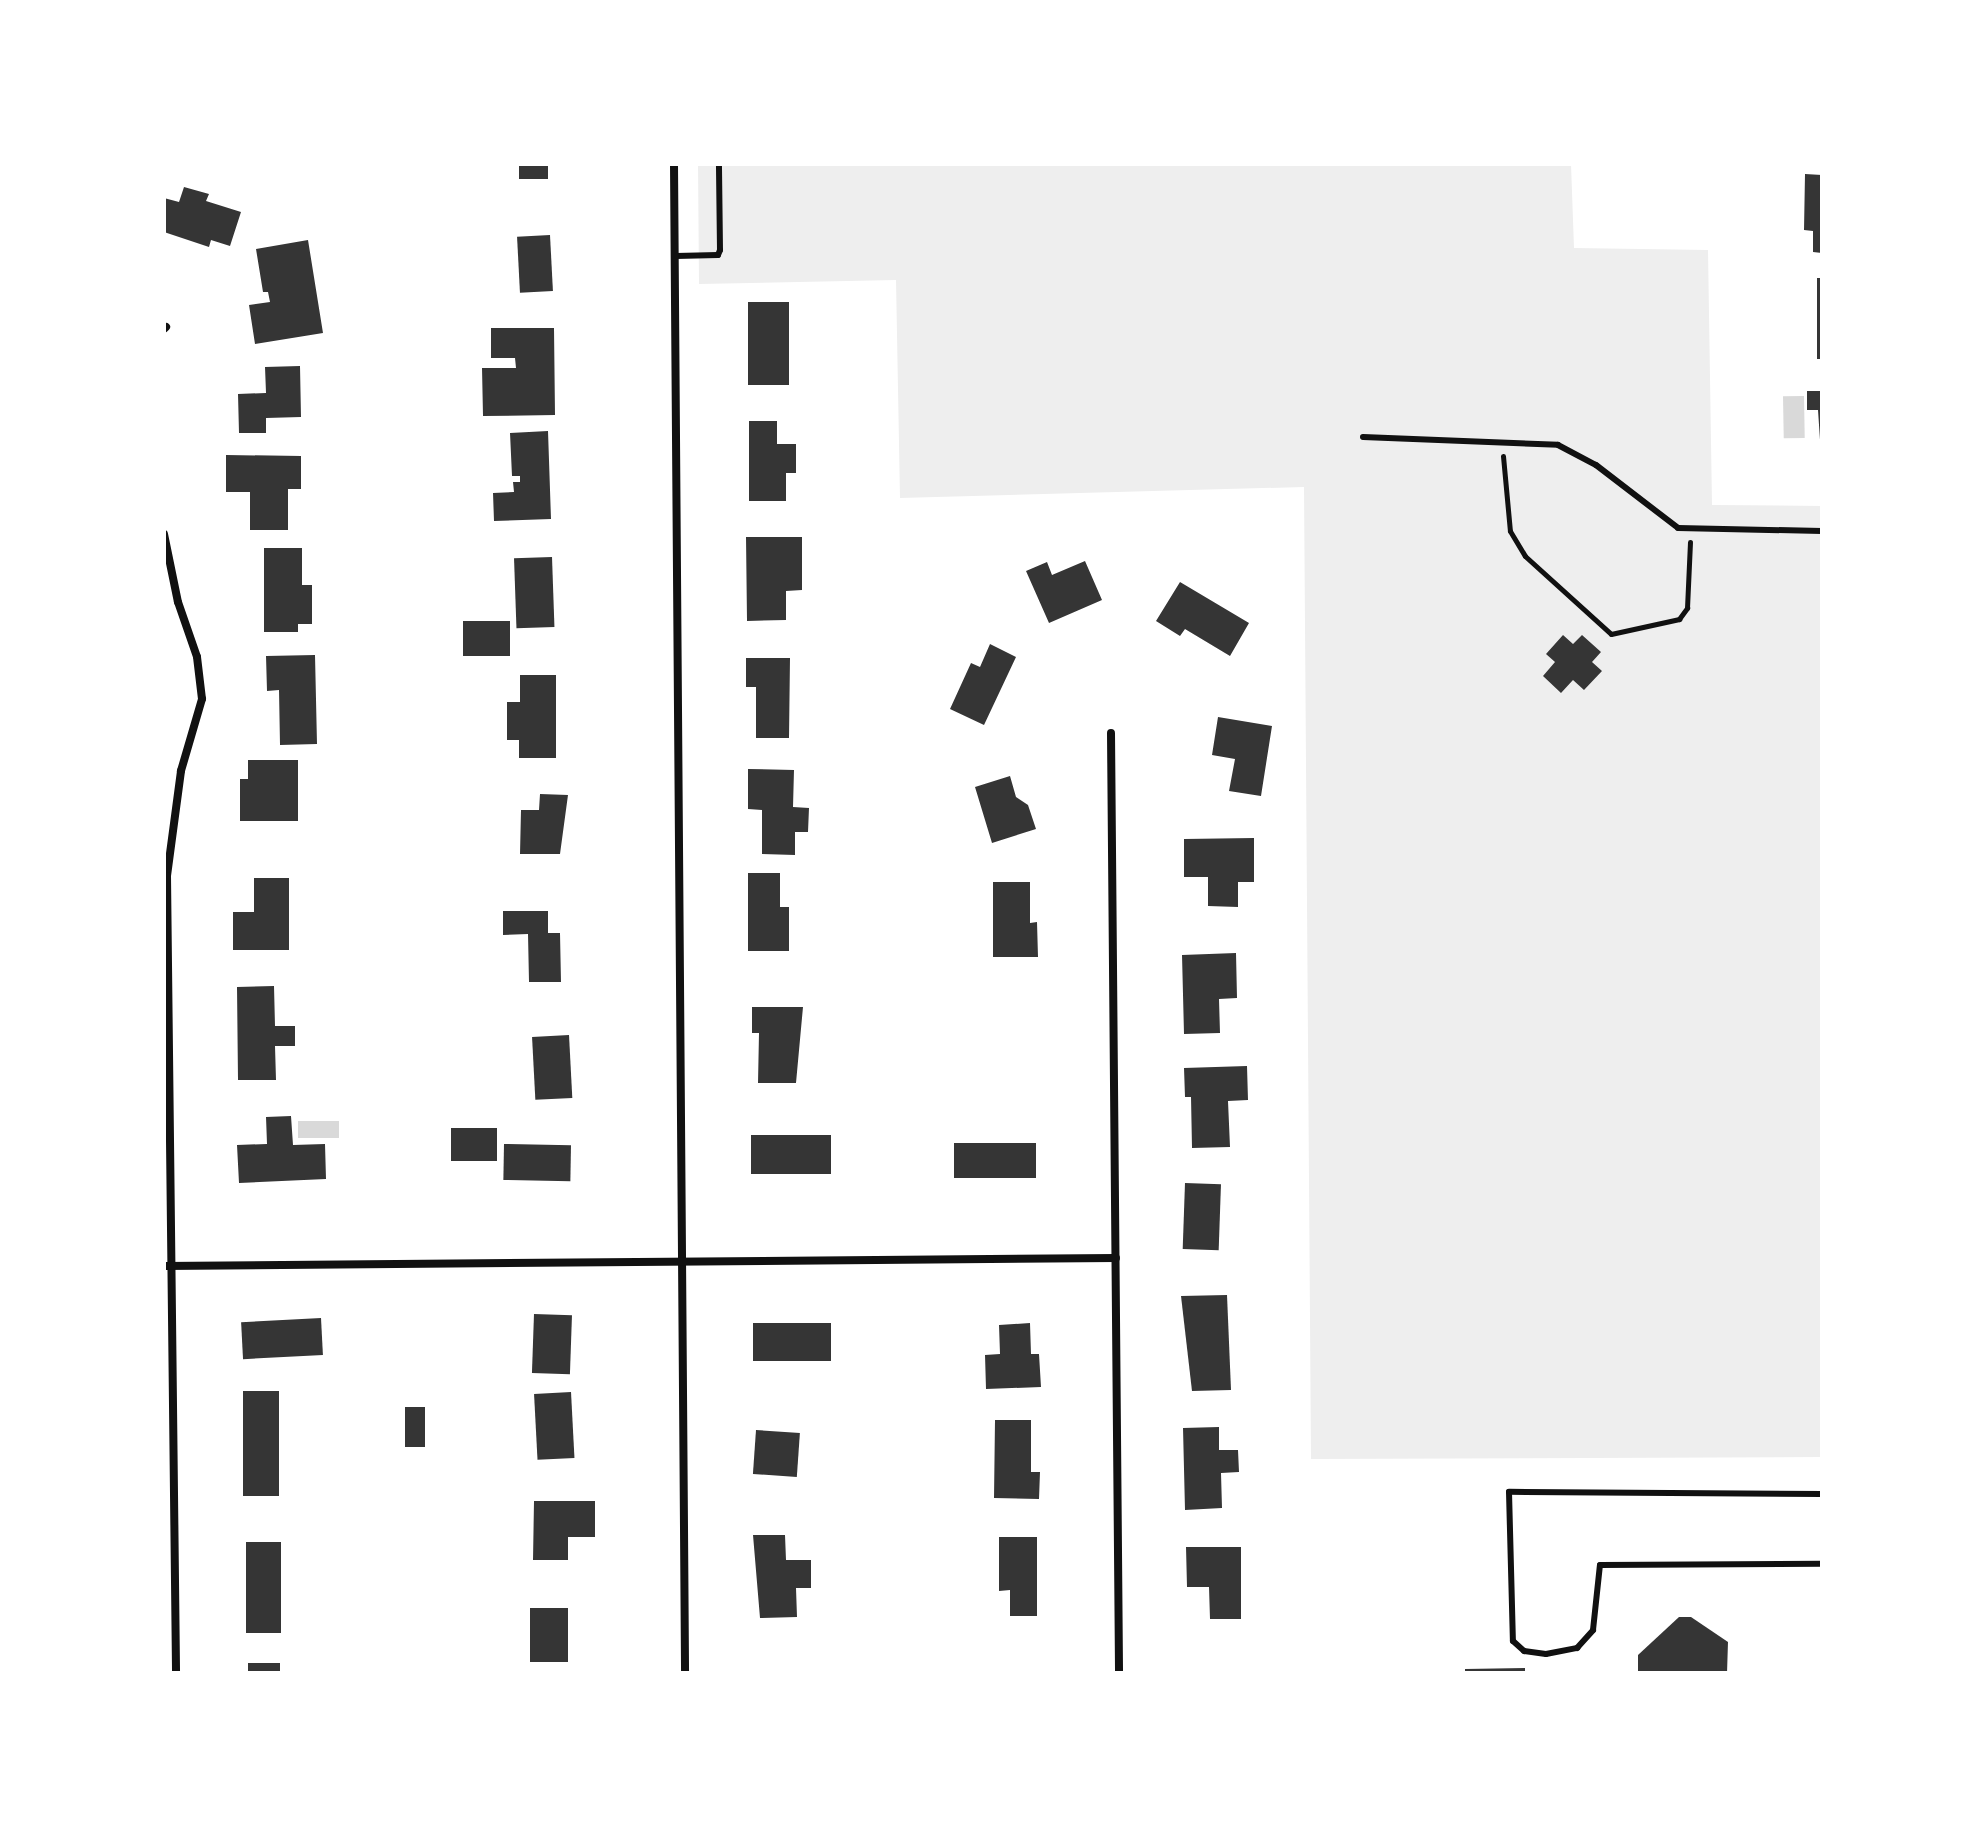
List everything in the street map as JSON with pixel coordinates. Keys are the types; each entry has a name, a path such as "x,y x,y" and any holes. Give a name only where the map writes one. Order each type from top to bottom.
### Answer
{"street":[{"path":"674,164 685,1673"},
{"path":"164,534 178,602 197,657 202,699 178,784 167,876 168,1266 176,1673"},
{"path":"1111,733 1119,1673"},
{"path":"168,1266 1116,1258"}],"lane":[{"path":"676,256 718,255 719,164"},
{"path":"1363,437 1558,445 1596,465 1678,528 1822,531"},
{"path":"1822,1494 1509,1492 1513,1641 1524,1651 1546,1654 1577,1648 1593,1630 1600,1565 1822,1564"}],"path":[{"path":"1502,443 1510,531 1525,556 1611,634 1679,619 1687,608 1691,529"}],"shaded area":[{"path":"698,164 1571,164 1574,248 1708,250 1712,505 1822,506 1822,1457 1311,1459 1304,487 900,498 896,280 699,284"},
{"path":"1783,396 1804,396 1805,438 1784,438"},
{"path":"298,1121 339,1121 339,1138 298,1138"}],"building":[{"path":"519,164 548,164 548,179 519,179"},
{"path":"1805,174 1822,175 1822,253 1813,252 1813,231 1804,230"},
{"path":"184,187 209,194 206,201 241,212 230,246 211,240 209,247 164,232 164,198 179,202"},
{"path":"550,235 553,291 520,293 517,237"},
{"path":"308,240 323,333 255,344 249,305 270,302 268,292 263,292 256,249"},
{"path":"1817,278 1822,278 1822,359 1817,359"},
{"path":"748,302 789,302 789,385 748,385"},
{"path":"491,328 554,328 555,415 483,416 482,368 516,368 515,358 491,358"},
{"path":"300,366 301,417 266,418 266,433 239,433 238,394 266,393 265,367"},
{"path":"1807,391 1822,391 1822,470 1818,410 1807,410"},
{"path":"749,421 777,421 777,444 796,444 796,473 786,473 786,501 749,501"},
{"path":"548,431 551,519 494,521 493,493 514,492 513,482 520,482 520,476 512,476 510,433"},
{"path":"226,455 301,456 301,489 288,489 288,530 250,530 250,492 226,492"},
{"path":"746,537 802,537 802,590 786,591 786,620 747,621"},
{"path":"264,548 302,548 302,585 312,585 312,624 298,624 298,632 264,632"},
{"path":"552,557 554,627 516,628 514,558"},
{"path":"1085,561 1102,600 1049,623 1026,571 1047,562 1052,575"},
{"path":"1180,582 1249,623 1230,656 1185,629 1180,636 1156,621"},
{"path":"463,621 510,621 510,656 463,656"},
{"path":"1563,635 1573,644 1582,635 1601,652 1592,662 1602,671 1584,690 1573,680 1561,693 1543,676 1555,662 1546,654"},
{"path":"990,644 1016,657 984,725 950,709 971,663 980,667"},
{"path":"315,655 317,744 280,745 279,690 267,691 266,656"},
{"path":"746,658 790,658 789,738 756,738 756,687 746,687"},
{"path":"520,675 556,675 556,758 519,758 519,740 507,740 507,702 520,702"},
{"path":"1218,717 1272,726 1261,796 1229,791 1235,759 1212,755"},
{"path":"248,760 298,760 298,821 240,821 240,779 248,779"},
{"path":"748,769 794,770 793,807 809,808 808,832 795,832 795,855 762,854 762,810 748,809"},
{"path":"1010,776 1016,797 1028,805 1036,829 992,843 975,787"},
{"path":"540,794 568,795 560,854 520,854 521,810 539,810"},
{"path":"1254,838 1254,882 1238,882 1238,907 1208,906 1208,877 1184,877 1184,839"},
{"path":"748,873 780,873 780,907 789,907 789,951 748,951"},
{"path":"254,878 289,878 289,950 233,950 233,912 254,912"},
{"path":"993,882 1030,882 1030,923 1037,922 1038,957 993,957"},
{"path":"503,911 548,911 548,933 560,933 561,982 529,982 528,934 503,935"},
{"path":"1236,953 1237,998 1219,999 1220,1033 1184,1034 1182,955"},
{"path":"274,986 275,1026 295,1026 295,1046 275,1046 276,1080 238,1080 237,987"},
{"path":"752,1007 803,1007 796,1083 758,1083 759,1033 752,1033"},
{"path":"569,1035 572,1098 535,1100 532,1037"},
{"path":"1247,1066 1248,1100 1228,1101 1230,1147 1192,1148 1191,1097 1185,1097 1184,1068"},
{"path":"291,1116 293,1145 325,1144 326,1179 239,1183 237,1145 267,1144 266,1117"},
{"path":"451,1128 497,1128 497,1161 451,1161"},
{"path":"751,1135 831,1135 831,1174 751,1174"},
{"path":"954,1143 1036,1143 1036,1178 954,1178"},
{"path":"504,1144 571,1145 570,1181 503,1180"},
{"path":"1185,1183 1221,1184 1219,1250 1183,1249"},
{"path":"1227,1295 1231,1390 1192,1391 1181,1296"},
{"path":"534,1314 572,1315 570,1374 532,1373"},
{"path":"321,1318 323,1355 243,1359 241,1322"},
{"path":"753,1323 831,1323 831,1361 753,1361"},
{"path":"1030,1323 1031,1354 1039,1354 1041,1387 986,1389 985,1355 1000,1354 999,1325"},
{"path":"243,1391 279,1391 279,1496 243,1496"},
{"path":"571,1392 574,1458 538,1460 534,1394"},
{"path":"405,1407 425,1407 425,1447 405,1447"},
{"path":"995,1420 1031,1420 1031,1472 1040,1472 1039,1499 994,1498"},
{"path":"1219,1427 1219,1450 1238,1450 1239,1472 1221,1473 1222,1508 1185,1510 1183,1428"},
{"path":"756,1430 800,1433 797,1477 753,1474"},
{"path":"534,1501 595,1501 595,1537 568,1537 568,1560 533,1560"},
{"path":"753,1535 785,1535 786,1560 811,1560 811,1588 796,1588 797,1617 760,1618"},
{"path":"999,1537 1037,1537 1037,1616 1010,1616 1010,1590 999,1591"},
{"path":"246,1542 281,1542 281,1633 246,1633"},
{"path":"1186,1547 1241,1547 1241,1619 1210,1619 1209,1587 1187,1587"},
{"path":"530,1608 568,1608 568,1662 530,1662"},
{"path":"1679,1617 1691,1617 1728,1642 1727,1673 1638,1673 1638,1655"},
{"path":"248,1663 280,1663 280,1673 248,1673"},
{"path":"1525,1668 1525,1673 1465,1673 1465,1669"}]}
